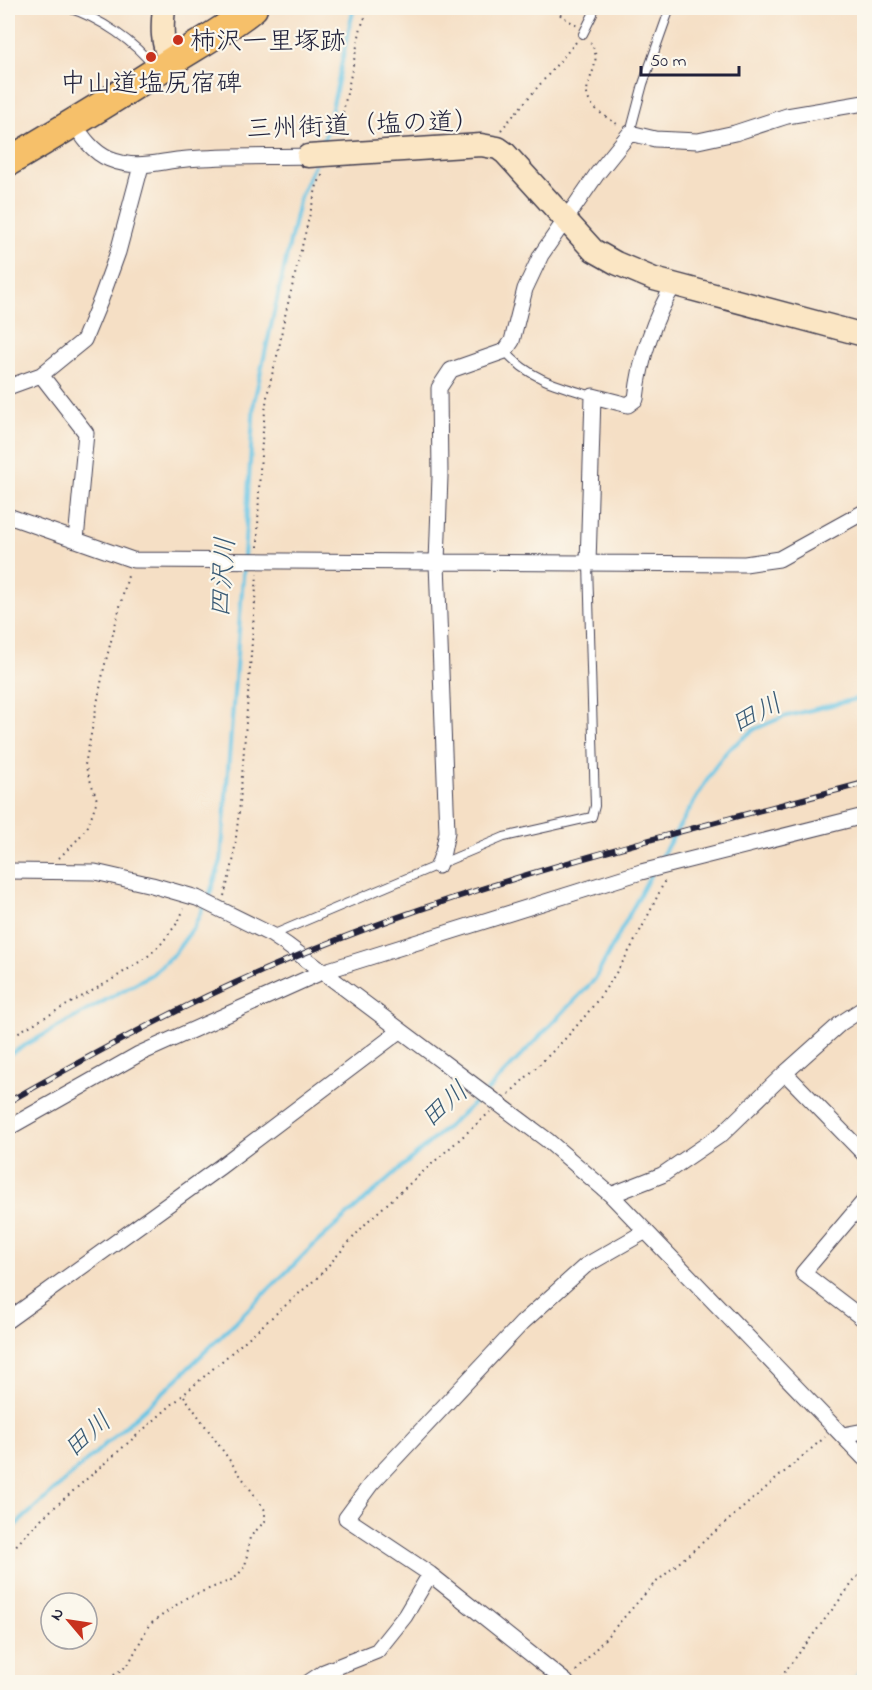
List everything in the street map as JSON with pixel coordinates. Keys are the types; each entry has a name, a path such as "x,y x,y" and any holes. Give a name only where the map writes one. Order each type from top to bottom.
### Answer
{"highway":[{"path":"8,162 164,67 253,8"}],"street":[{"path":"164,8 164,67"},
{"path":"438,866 447,832 437,563 441,476 439,388 451,370 505,351 512,341 525,289 541,255 597,174 630,133 655,139 698,141 735,134 787,116 864,103"},
{"name":"三州街道（塩の道）","path":"74,123 89,145 98,153 125,164 141,166 185,159 323,156 490,146 505,153 514,161 593,250 616,263 654,279 864,334"},
{"path":"8,387 41,375 84,340 118,252 141,166"},
{"path":"588,564 592,396 628,405 636,399 638,377 660,306 675,283"},
{"path":"41,375 86,433 76,540"},
{"path":"8,516 133,560 745,564 779,559 864,512"},
{"path":"8,1128 139,1054 322,972 641,872 864,816"},
{"path":"8,871 95,872 194,897 219,907 272,935 548,1140 611,1195 864,1458"},
{"path":"611,1195 662,1175 722,1134 841,1023 864,1008"},
{"path":"8,1320 220,1167 400,1031"},
{"path":"785,1073 864,1154"},
{"path":"864,1202 803,1273 862,1318 864,1317"},
{"path":"566,1682 430,1575 346,1518 371,1484 522,1323 585,1266 646,1231"},
{"path":"840,1431 864,1431"},
{"path":"309,1683 324,1672 377,1650 405,1616 430,1575"}],"lane":[{"path":"69,8 121,36 164,67"},
{"path":"583,34 593,15 594,8"},
{"path":"630,133 643,84 670,8"},
{"path":"505,351 514,363 542,380 592,396"},
{"path":"272,935 504,837 592,817 594,806 588,564"}],"path":[{"path":"219,907 235,851 266,404 270,382 281,348 282,328 323,156 361,27 369,8"},
{"path":"550,8 568,19 594,47 596,59 586,92 588,100 630,133"},
{"path":"490,146 583,34"},
{"path":"46,870 88,826 97,800 85,765 104,668 133,560"},
{"path":"8,1554 41,1519 318,1277 368,1221 580,1022 613,977 641,931 668,865"},
{"path":"8,1038 108,982 147,957 161,944 194,897"},
{"path":"104,1683 128,1665 149,1625 186,1598 234,1579 245,1567 250,1537 265,1521 265,1510 183,1395"},
{"path":"566,1682 653,1585 840,1431"},
{"path":"777,1683 864,1568"}],"waterway":[{"name":"四沢川","path":"322,147 354,8"},
{"name":"四沢川","path":"244,557 254,402 300,197 314,165"},
{"name":"四沢川","path":"208,899 221,861 244,564"},
{"name":"田川","path":"658,862 716,765 729,749 755,729 783,717 864,697"},
{"name":"田川","path":"487,1091 595,979 651,874"},
{"name":"四沢川","path":"8,1055 152,974 174,954 194,927 204,905"},
{"name":"田川","path":"8,1532 172,1384 314,1245 482,1096"},
{"path":"853,1682 864,1667"}],"railway":[{"path":"8,1102 178,1010 248,977 354,933 570,862 864,783"}],"place":[{"name":"柿沢一里塚跡","path":"178,40"},
{"name":"中山道塩尻宿碑","path":"151,57"}]}
